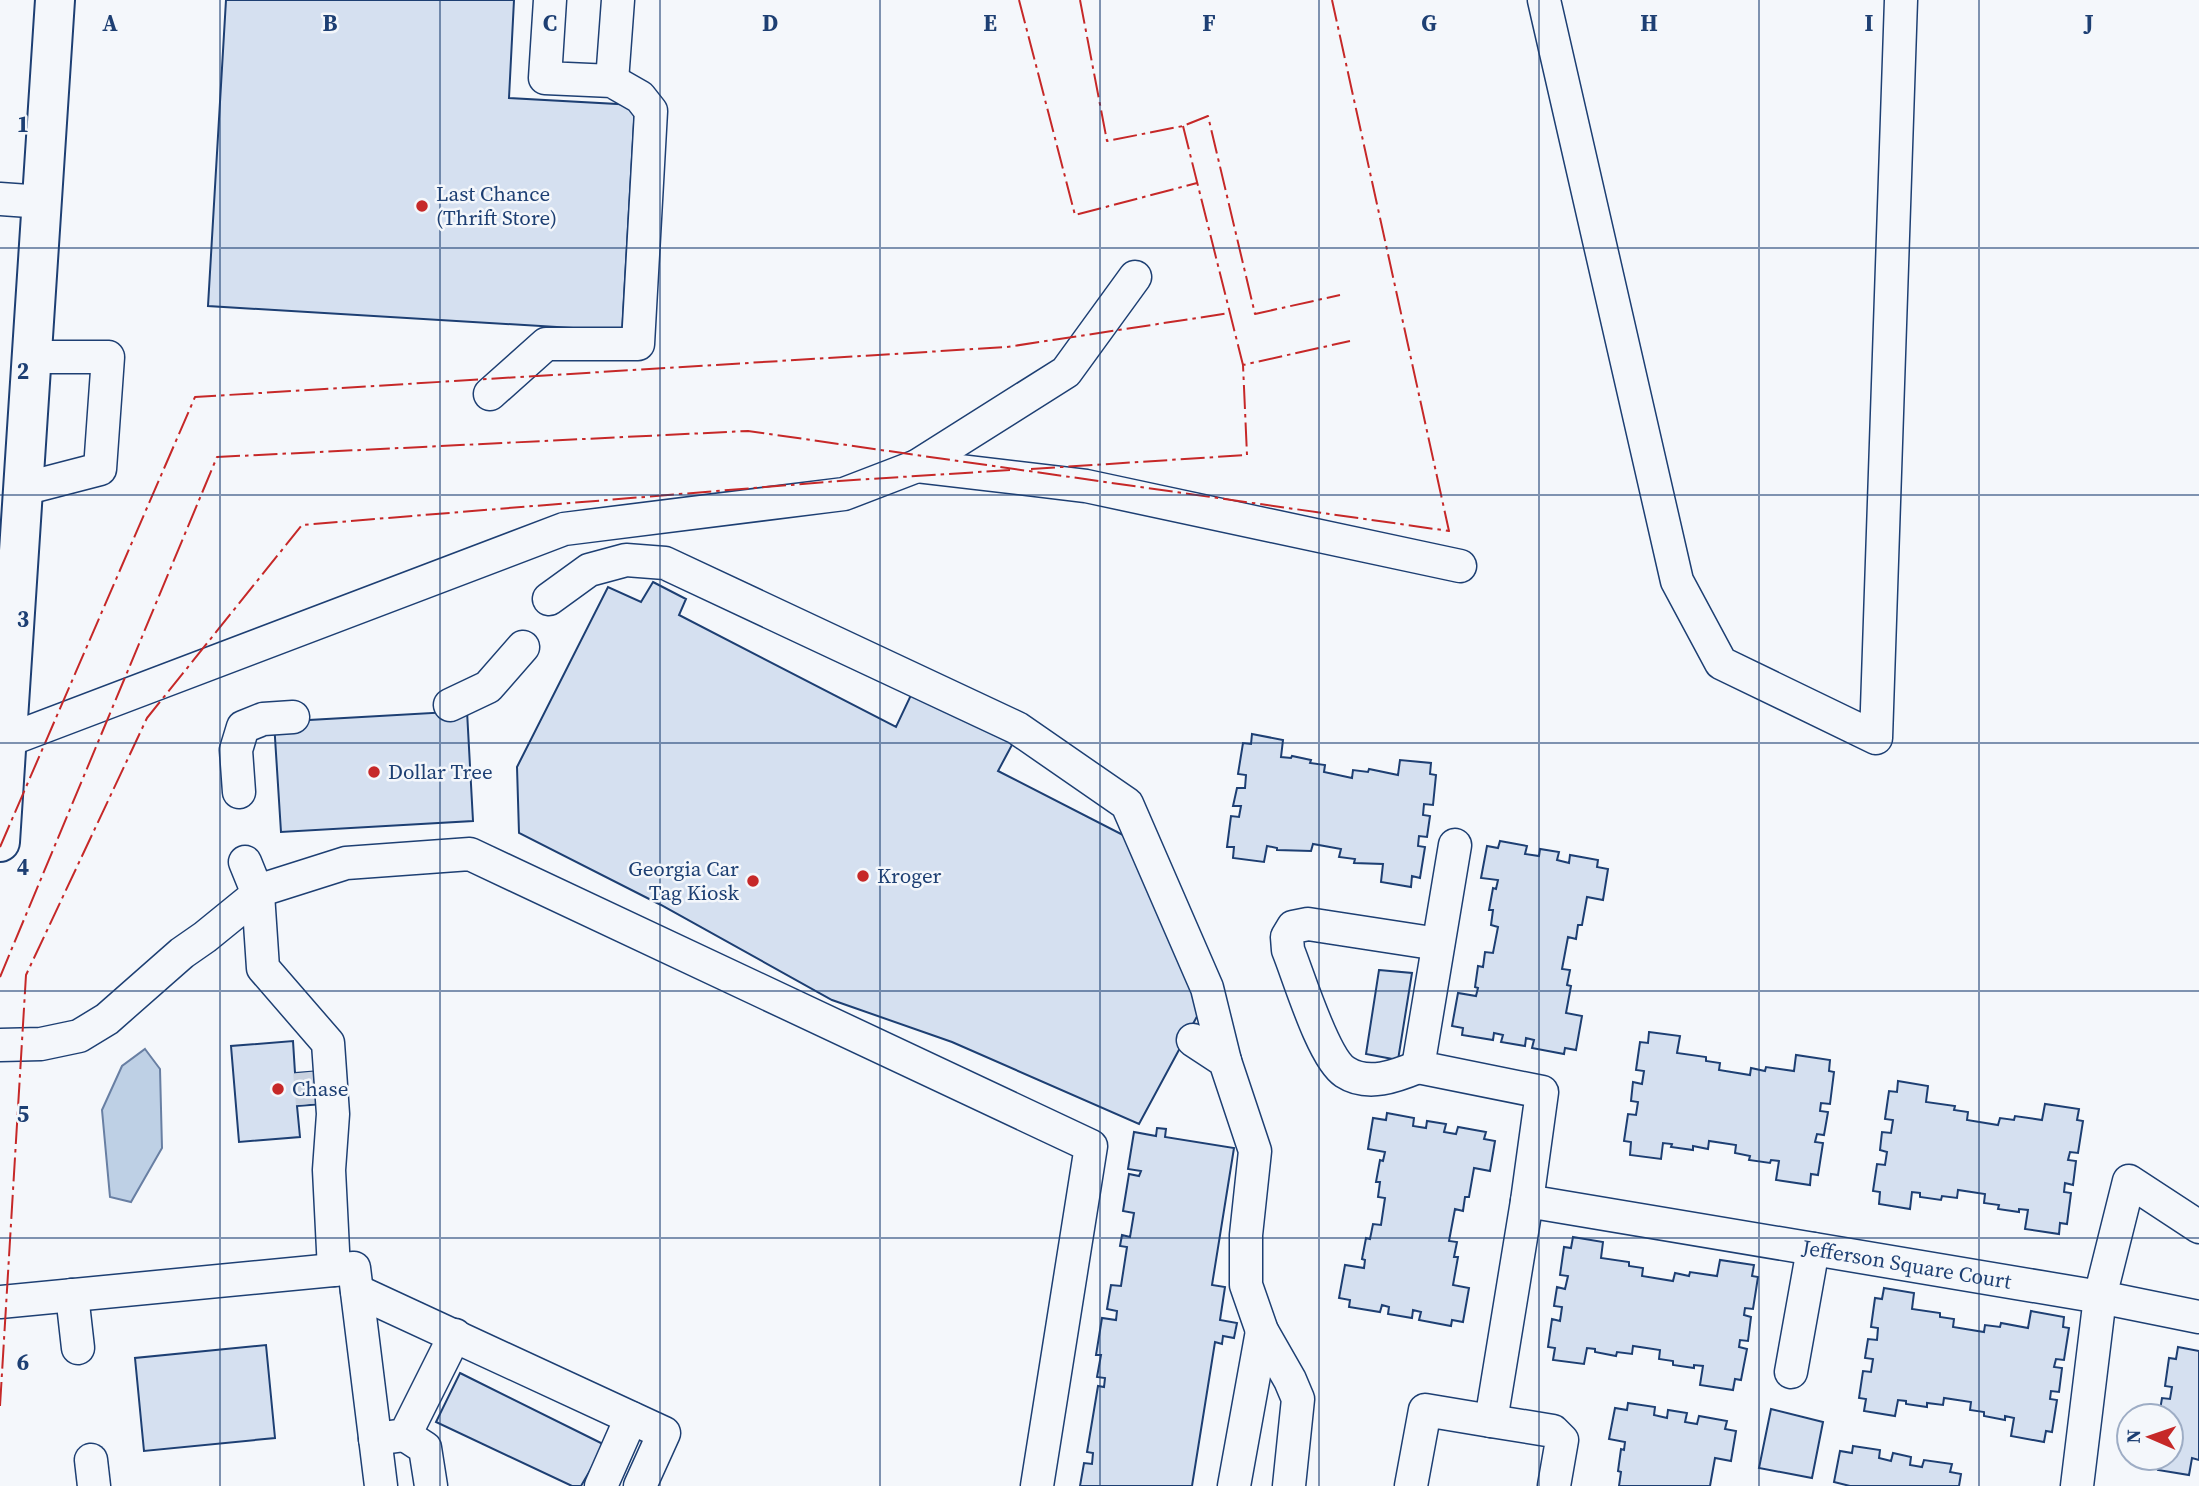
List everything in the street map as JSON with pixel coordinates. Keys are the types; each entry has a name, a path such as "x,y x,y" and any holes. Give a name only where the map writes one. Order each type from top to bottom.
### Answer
{"main road":[{"path":"1,823 55,0"}],"street":[{"path":"490,394 546,344 638,344 651,111 639,97 612,81 545,78 550,0"},
{"path":"612,81 618,0"},
{"path":"1544,0 1677,581 1721,663 1876,738 1901,0"},
{"path":"0,199 43,202"},
{"path":"6,741 564,529 844,494 917,466 1066,372 1135,277"},
{"path":"23,489 100,469 108,357 32,357"},
{"path":"917,466 1086,486 1460,566"},
{"path":"549,599 589,570 626,560 665,563 1017,728 1127,804 1207,988 1224,1061 1255,1151 1246,1235 1246,1284 1262,1331 1298,1399 1289,1486"},
{"path":"450,705 488,687 523,647"},
{"path":"239,792 236,750 243,726 263,719 293,717"},
{"path":"1418,1066 1455,845"},
{"path":"0,1045 41,1044 79,1035 107,1019 182,953 264,889 346,863 470,854 1091,1146 1037,1486"},
{"path":"245,862 258,894 263,968 328,1043 333,1114 329,1170 334,1270"},
{"path":"1438,944 1308,924 1293,927 1287,937 1288,950 1320,1034 1345,1072 1362,1078 1382,1080 1418,1066 1542,1092 1491,1422"},
{"path":"306,1018 309,1072"},
{"path":"1193,1040 1224,1061"},
{"path":"312,1105 312,1126 329,1170"},
{"path":"2077,1486 2100,1297 2129,1181 2199,1227"},
{"name":"Jefferson Square Court","path":"1527,1201 2100,1297 2199,1317"},
{"path":"1791,1372 1813,1250"},
{"path":"0,1302 354,1268 390,1437"},
{"path":"357,1291 664,1433 640,1486"},
{"path":"72,1295 78,1348"},
{"path":"1234,1486 1262,1331"},
{"path":"381,1486 390,1437 456,1335"},
{"path":"1411,1486 1425,1410 1553,1431 1562,1440 1554,1486"},
{"path":"601,1486 631,1418"},
{"path":"390,1437 425,1448 431,1486"}],"water":[{"path":"145,1049 160,1069 162,1148 131,1202 110,1197 102,1110 122,1066"}],"building":[{"name":"Last Chance (Thrift Store)","path":"226,0 514,0 509,98 635,105 622,331 208,306"},
{"path":"653,582 686,599 679,615 896,727 911,695 1013,743 998,771 1125,836 1201,1009 1139,1124 952,1042 832,1000 661,905 519,833 517,767 608,587 641,602"},
{"name":"Dollar Tree","path":"467,711 473,821 281,832 274,722"},
{"path":"1252,734 1283,740 1281,757 1311,760 1310,763 1325,765 1324,772 1352,778 1353,770 1368,772 1369,769 1398,775 1400,760 1431,763 1430,774 1436,775 1433,805 1424,804 1423,815 1430,816 1427,837 1419,836 1418,846 1425,847 1420,878 1412,876 1411,887 1381,882 1383,864 1354,863 1355,859 1339,857 1341,849 1313,844 1311,851 1277,850 1267,846 1264,862 1233,858 1234,847 1227,847 1231,816 1239,817 1241,806 1233,806 1237,788 1245,788 1246,775 1238,774 1243,743 1251,744"},
{"path":"1500,841 1527,846 1525,854 1539,856 1540,849 1559,852 1557,860 1569,863 1570,855 1598,860 1597,867 1608,869 1603,900 1587,897 1582,925 1578,925 1576,939 1568,937 1562,969 1570,970 1567,985 1571,986 1566,1013 1582,1016 1576,1050 1565,1048 1564,1054 1532,1048 1534,1040 1526,1038 1525,1046 1501,1042 1503,1035 1494,1033 1493,1040 1462,1035 1463,1028 1452,1026 1458,993 1476,996 1478,966 1483,967 1485,952 1493,953 1498,927 1491,925 1493,910 1489,910 1493,888 1496,889 1498,880 1481,878 1487,846 1498,848"},
{"path":"1379,970 1412,973 1398,1060 1366,1054"},
{"path":"1649,1032 1680,1036 1677,1053 1706,1057 1706,1061 1720,1063 1719,1070 1750,1075 1751,1068 1794,1071 1796,1055 1830,1060 1829,1071 1834,1072 1830,1104 1821,1103 1820,1111 1828,1112 1824,1135 1817,1134 1815,1142 1823,1143 1818,1175 1811,1174 1810,1185 1776,1180 1779,1161 1771,1160 1770,1163 1749,1160 1750,1156 1735,1153 1736,1145 1709,1141 1708,1149 1693,1146 1693,1150 1663,1143 1661,1159 1630,1155 1631,1142 1624,1141 1628,1114 1636,1115 1638,1102 1631,1101 1633,1082 1642,1084 1644,1071 1636,1070 1640,1042 1648,1043"},
{"name":"Chase","path":"293,1041 295,1073 319,1071 322,1104 297,1106 300,1137 239,1142 231,1046"},
{"path":"1898,1081 1928,1086 1926,1102 1955,1106 1954,1110 1968,1112 1967,1120 1998,1125 2000,1118 2014,1120 2015,1116 2042,1120 2045,1104 2079,1109 2077,1120 2083,1121 2078,1153 2070,1152 2068,1160 2076,1161 2073,1185 2065,1183 2064,1192 2071,1193 2067,1224 2060,1223 2059,1234 2025,1229 2028,1210 2019,1209 2019,1212 1998,1209 1999,1205 1984,1203 1985,1194 1958,1190 1957,1198 1942,1196 1941,1200 1920,1197 1920,1193 1912,1192 1910,1209 1879,1204 1880,1192 1873,1191 1877,1164 1885,1165 1887,1152 1880,1150 1882,1132 1891,1133 1893,1120 1885,1119 1889,1091 1897,1092"},
{"path":"1387,1113 1414,1118 1413,1126 1426,1128 1427,1121 1446,1124 1444,1132 1456,1134 1458,1127 1486,1132 1484,1139 1495,1141 1490,1171 1474,1168 1469,1197 1465,1197 1463,1211 1455,1209 1449,1241 1457,1242 1454,1257 1458,1257 1453,1285 1469,1288 1463,1322 1452,1320 1451,1326 1419,1320 1421,1312 1413,1310 1412,1318 1388,1314 1389,1307 1382,1305 1380,1312 1349,1307 1350,1300 1339,1298 1345,1265 1364,1268 1365,1260 1362,1259 1366,1238 1370,1239 1373,1224 1381,1225 1385,1198 1378,1197 1380,1182 1376,1182 1380,1160 1383,1161 1385,1152 1368,1149 1373,1118 1386,1120"},
{"path":"1157,1128 1166,1129 1165,1137 1234,1148 1212,1285 1225,1287 1220,1320 1237,1323 1234,1338 1223,1336 1222,1344 1215,1342 1192,1486 1080,1486 1084,1463 1092,1464 1093,1453 1087,1452 1098,1386 1104,1387 1105,1378 1097,1377 1101,1355 1096,1355 1102,1318 1116,1320 1117,1311 1107,1309 1111,1285 1121,1286 1127,1247 1120,1246 1122,1235 1130,1237 1134,1213 1123,1211 1129,1174 1139,1176 1141,1171 1128,1169 1134,1132 1156,1136"},
{"path":"1573,1237 1603,1242 1601,1258 1629,1262 1629,1266 1643,1268 1642,1276 1673,1281 1675,1273 1717,1276 1720,1260 1754,1265 1752,1276 1758,1277 1753,1309 1745,1308 1744,1315 1751,1317 1748,1341 1740,1340 1739,1347 1747,1349 1741,1380 1735,1379 1733,1390 1700,1385 1703,1366 1694,1365 1694,1368 1673,1365 1673,1361 1659,1359 1660,1350 1633,1346 1632,1354 1617,1352 1616,1356 1587,1348 1584,1364 1553,1360 1555,1348 1548,1347 1552,1319 1560,1321 1562,1307 1554,1306 1557,1287 1565,1289 1568,1276 1560,1275 1564,1247 1571,1248"},
{"path":"1884,1288 1914,1293 1912,1309 1940,1313 1940,1317 1954,1319 1953,1327 1984,1332 1985,1325 2000,1327 2001,1323 2028,1328 2031,1311 2064,1317 2063,1327 2069,1328 2064,1360 2056,1359 2054,1367 2062,1368 2059,1392 2051,1391 2050,1399 2057,1400 2052,1432 2046,1431 2044,1442 2011,1436 2014,1418 2005,1416 2005,1420 1984,1416 1984,1412 1970,1410 1971,1402 1944,1398 1943,1405 1927,1403 1927,1407 1898,1400 1895,1416 1864,1411 1866,1399 1859,1398 1863,1371 1871,1372 1873,1359 1865,1358 1868,1339 1877,1340 1878,1328 1871,1327 1875,1298 1882,1299"},
{"path":"266,1345 275,1438 144,1451 135,1358"},
{"path":"2178,1347 2199,1351 2199,1460 2192,1458 2189,1475 2170,1472 2185,1472 2185,1402 2161,1402 2162,1398 2170,1399 2172,1387 2165,1386 2169,1358 2176,1359"},
{"path":"460,1373 605,1445 581,1486 572,1486 436,1422"},
{"path":"1628,1403 1655,1407 1654,1415 1667,1418 1668,1410 1687,1413 1685,1422 1697,1424 1699,1416 1727,1421 1725,1429 1736,1431 1731,1461 1715,1458 1710,1486 1619,1486 1621,1449 1624,1450 1625,1442 1609,1439 1615,1408 1627,1410"},
{"path":"1771,1409 1823,1422 1812,1478 1759,1468"},
{"path":"1853,1446 1880,1450 1879,1458 1891,1461 1893,1453 1911,1457 1910,1465 1922,1467 1924,1460 1952,1464 1950,1472 1961,1474 1959,1486 1850,1486 1834,1482 1840,1451 1852,1453"}],"tunnel":[{"path":"309,1072 312,1105"}],"power":[{"path":"1019,0 1075,215 1197,183"},
{"path":"1080,0 1107,141 1183,126 1208,116 1255,314 1340,295"},
{"path":"0,977 217,457 748,431 1449,531 1332,0"},
{"path":"1183,126 1243,365 1350,341"},
{"path":"0,847 195,397 1007,347 1230,313"},
{"path":"1031,469 1247,455 1243,365"},
{"path":"0,1406 26,975 147,718 302,525 839,481 1010,470"}],"place":[{"name":"Last Chance (Thrift Store)","path":"422,206"},
{"name":"Dollar Tree","path":"374,772"},
{"name":"Kroger","path":"863,876"},
{"name":"Georgia Car Tag Kiosk","path":"753,881"},
{"name":"Chase","path":"278,1089"}]}
